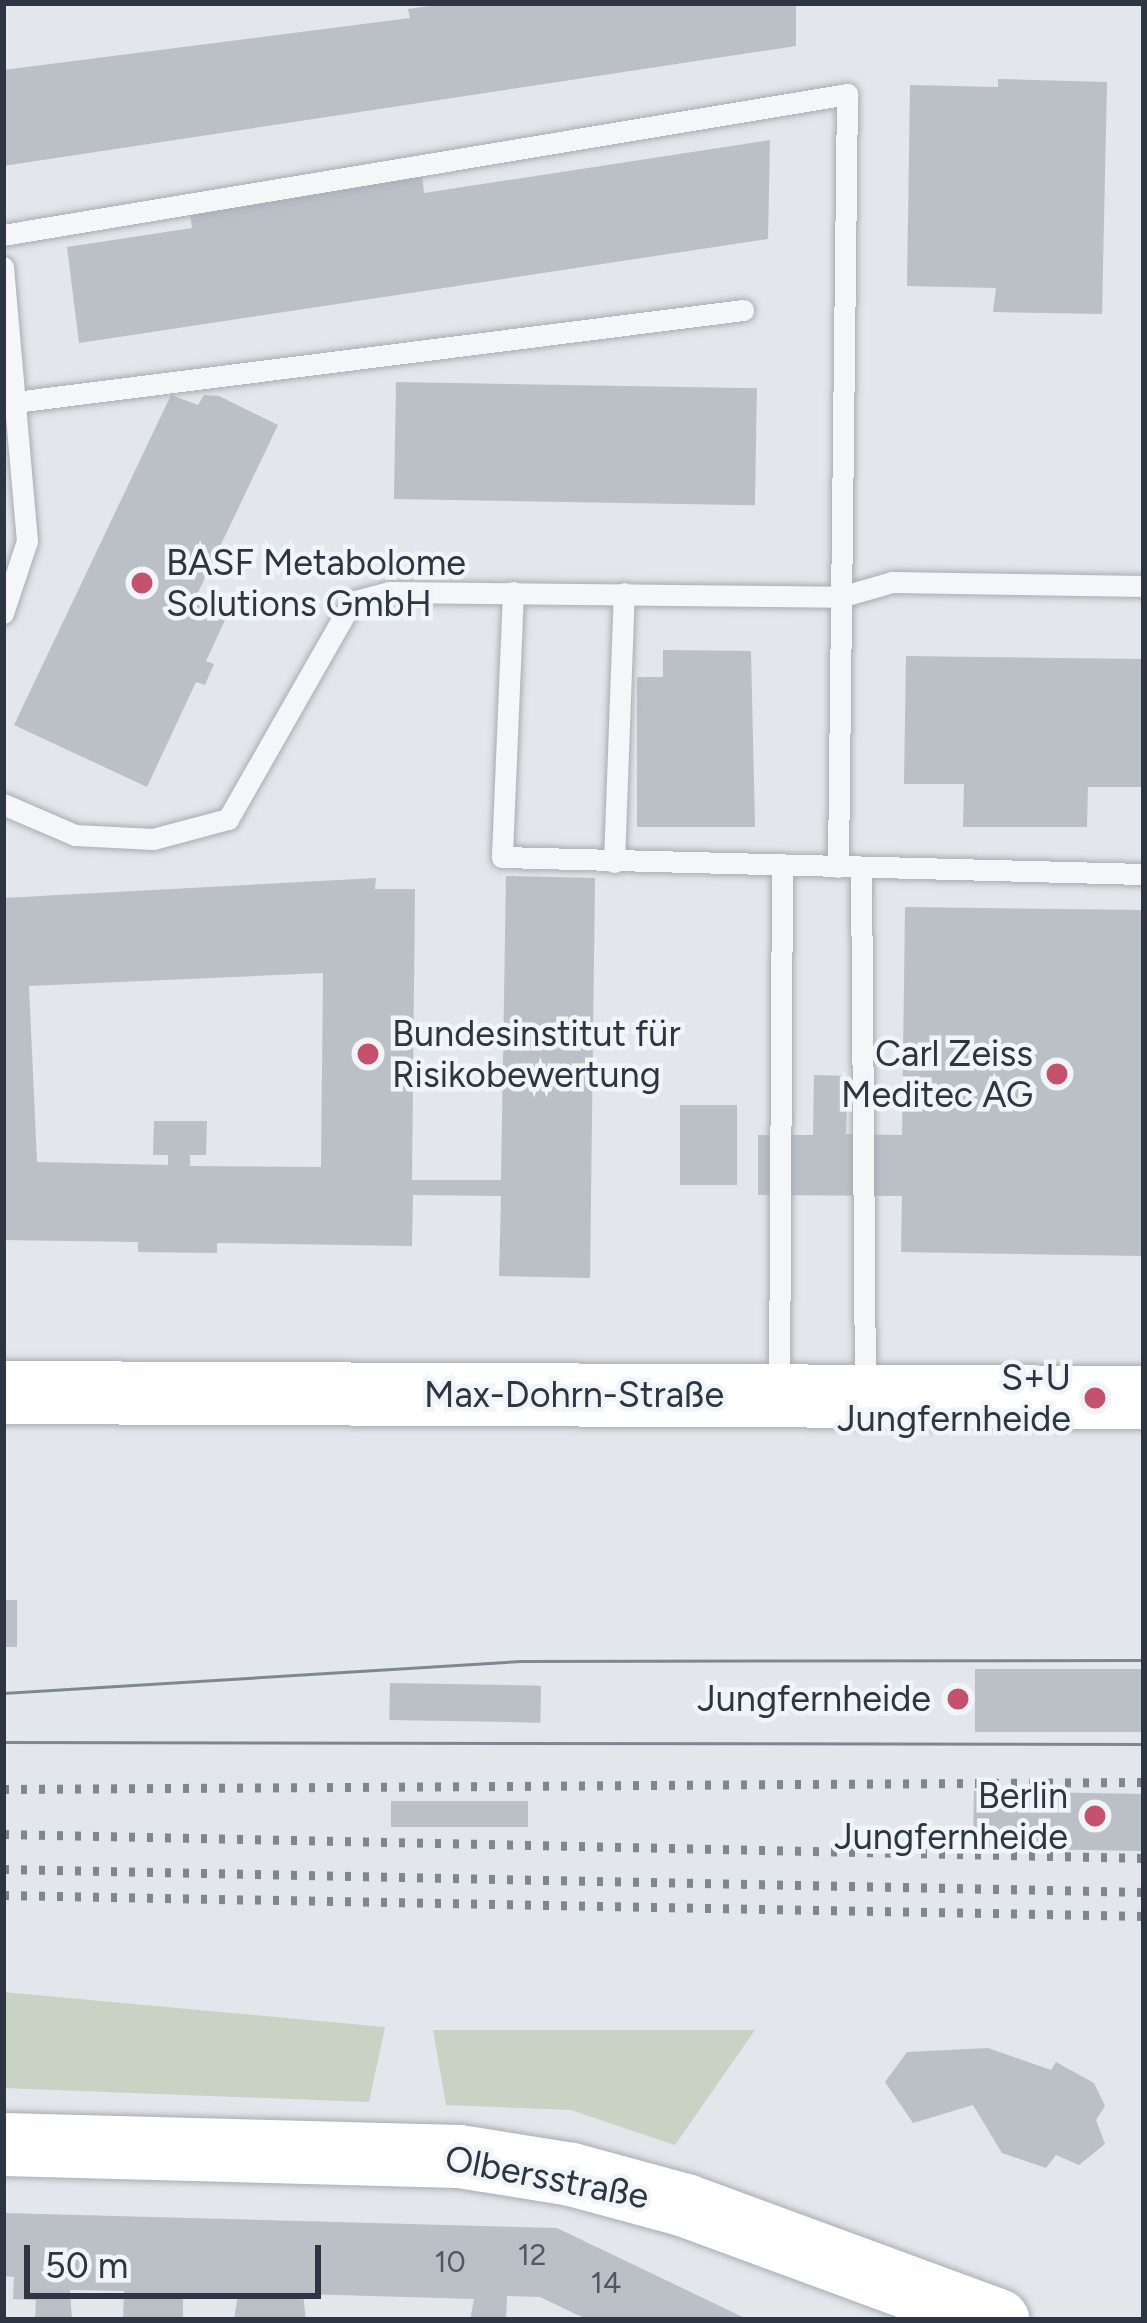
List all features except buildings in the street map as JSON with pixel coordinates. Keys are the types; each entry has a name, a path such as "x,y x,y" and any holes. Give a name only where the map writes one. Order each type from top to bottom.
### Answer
{"main road":[{"name":"Max-Dohrn-Straße","path":"3,1392 1144,1397"},
{"name":"Olbersstraße","path":"3,2144 459,2156 572,2174 685,2205 997,2320"}],"lane":[{"path":"3,235 847,94 838,867"},
{"path":"3,267 15,402 11,448 27,541 3,613"},
{"path":"15,402 743,310"},
{"path":"3,804 75,835 153,839 228,819 352,602 424,589 840,597 892,582 1144,586"},
{"path":"513,592 502,857 1144,874"},
{"path":"614,862 624,593"},
{"path":"779,1396 782,866"},
{"path":"862,868 865,1397"}],"green space":[{"path":"3,1992 385,2027 369,2102 3,2088"},
{"path":"433,2030 755,2030 675,2145 571,2110 446,2105"}],"tram line":[{"path":"3,1693 521,1661 1144,1660"},
{"path":"3,1742 1144,1744"}],"railway":[{"path":"3,1789 1144,1782"},
{"path":"3,1834 1144,1858"},
{"path":"3,1869 1144,1892"},
{"path":"3,1895 1144,1916"}],"place":[{"name":"BASF Metabolome Solutions GmbH","path":"142,583"},
{"name":"Bundesinstitut für Risikobewertung","path":"368,1054"},
{"name":"Carl Zeiss Meditec AG","path":"1057,1074"},
{"name":"S+U Jungfernheide","path":"1095,1398"},
{"name":"Jungfernheide","path":"958,1699"},
{"name":"Berlin Jungfernheide","path":"1095,1816"}]}
